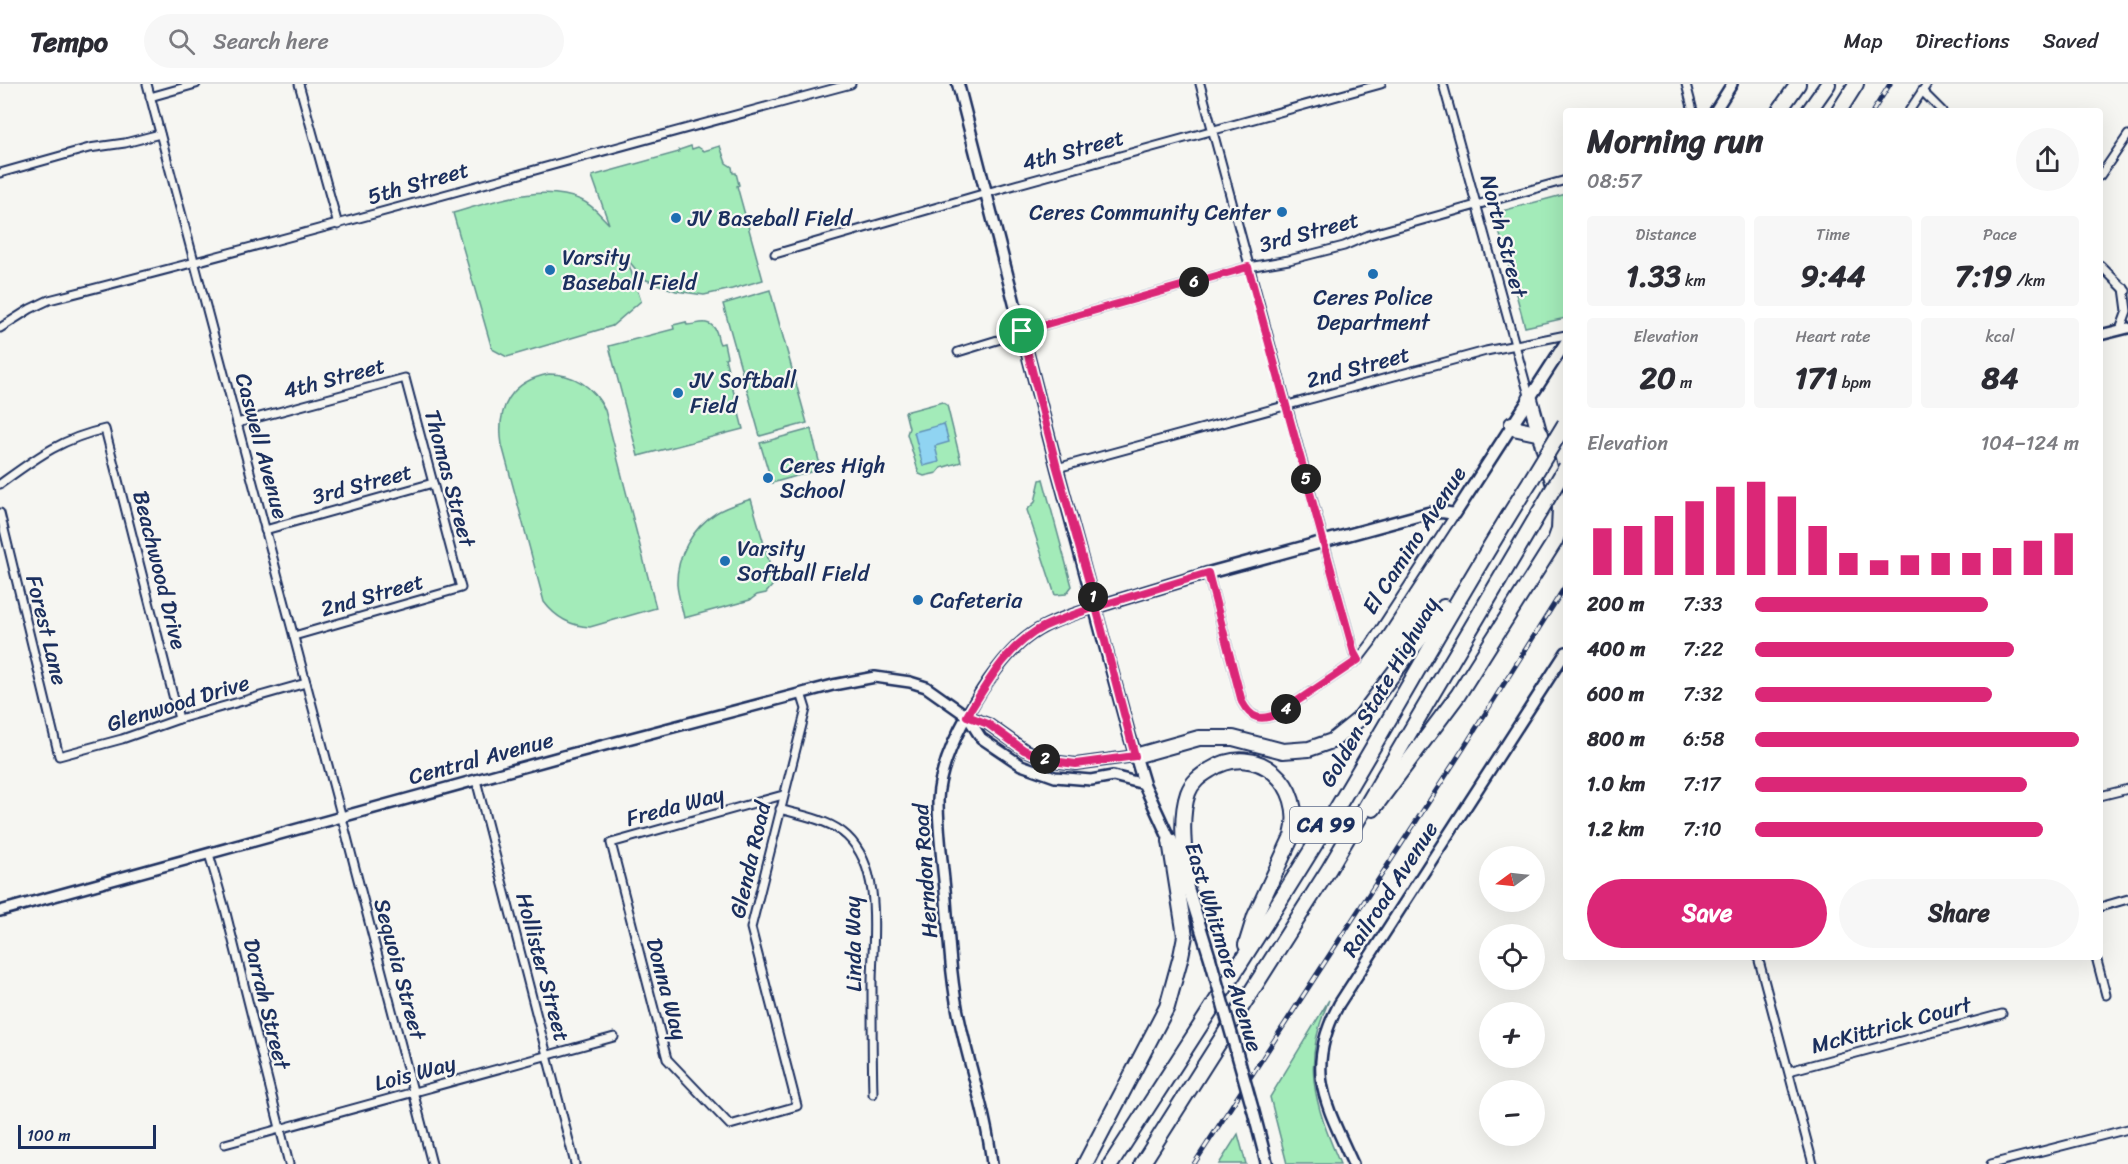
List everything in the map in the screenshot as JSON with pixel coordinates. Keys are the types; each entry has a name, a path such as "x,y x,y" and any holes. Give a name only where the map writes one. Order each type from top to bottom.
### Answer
{"highway":[{"path":"1774,108 1788,84"},
{"path":"1781,108 1798,84"},
{"path":"1811,108 1828,84"},
{"path":"1841,108 1856,84"},
{"path":"1329,868 1458,695 1555,541 1560,507 1530,399"},
{"path":"1512,424 1518,429 1541,434"},
{"name":"Golden State Highway","path":"1111,1164 1329,821 1478,563 1563,429"},
{"name":"Golden State Highway","path":"1142,1164 1329,868 1563,472"},
{"path":"1135,756 1199,738 1233,738 1283,751 1310,749 1332,741 1358,720 1478,563"},
{"path":"1187,881 1185,811 1192,784 1220,764 1232,761 1248,761 1265,766 1274,772 1288,789 1293,801 1295,825 1255,916 1240,964"},
{"path":"1085,1164 1167,1006 1181,956 1185,936 1170,841"}],"main road":[{"name":"East Whitmore Avenue","path":"958,84 1057,468 1135,756 1144,784 1187,881 1267,1164"},
{"name":"El Camino Avenue","path":"1455,514 1563,347"},
{"path":"1096,607 1208,573 1428,513 1455,514"}],"street":[{"name":"Caswell Avenue","path":"147,84 342,818"},
{"path":"150,97 196,84"},
{"path":"299,84 338,225"},
{"name":"5th Street","path":"0,328 49,300 338,225 851,84"},
{"path":"1200,84 1323,542 1354,653 1358,660"},
{"name":"4th Street","path":"775,254 1381,84"},
{"name":"North Street","path":"1443,84 1530,399"},
{"path":"1686,84 1692,108"},
{"path":"1717,108 1732,84"},
{"path":"1911,108 1924,87 1940,108"},
{"path":"0,173 89,148 125,143 160,134"},
{"path":"2103,172 2128,135"},
{"name":"3rd Street","path":"958,352 1022,331 1248,267 1289,260 1344,246 1369,235 1563,181"},
{"path":"2103,268 2126,291 2127,311 2124,329 2103,334"},
{"name":"2nd Street","path":"1057,468 1515,345 1563,335"},
{"name":"4th Street","path":"237,423 405,378"},
{"name":"Thomas Street","path":"405,378 461,588"},
{"name":"Beachwood Drive","path":"0,484 38,456 59,444 105,429 179,719"},
{"name":"3rd Street","path":"265,530 433,483"},
{"name":"Forest Lane","path":"0,513 59,756"},
{"name":"El Camino Avenue","path":"1208,573 1242,702 1247,711 1257,718 1266,719 1278,714 1358,660 1371,644 1455,514"},
{"name":"2nd Street","path":"294,636 461,588"},
{"name":"Herndon Road","path":"992,1164 986,1125 959,1019 949,945 938,798 947,758 967,716 990,677 1026,638 1057,620 1096,607"},
{"name":"Railroad Avenue","path":"1353,1164 1323,1094 1321,1058 1330,1020 1563,657"},
{"name":"Central Avenue","path":"0,911 476,780 864,678 893,679 926,687 967,716"},
{"name":"Glenwood Drive","path":"59,756 306,683"},
{"name":"Glenda Road","path":"797,1106 751,928 806,709 801,693"},
{"path":"967,716 988,724 1024,750 1052,761 1076,764 1135,756"},
{"path":"967,716 981,738 1021,765 1055,777 1091,780 1113,776 1144,784"},
{"name":"Hollister Street","path":"476,780 575,1164"},
{"path":"2103,795 2128,789"},
{"name":"Freda Way","path":"611,843 783,795"},
{"name":"Linda Way","path":"780,810 825,822 840,830 857,848 865,867 875,909 872,983 873,1094"},
{"name":"Sequoia Street","path":"342,818 432,1164"},
{"name":"Donna Way","path":"611,843 667,1059 730,1125 797,1106"},
{"name":"Darrah Street","path":"209,854 289,1164"},
{"path":"2103,906 2128,899"},
{"path":"1759,960 1813,1164"},
{"path":"2097,960 2106,995"},
{"name":"McKittrick Court","path":"1789,1071 2002,1014"},
{"name":"Lois Way","path":"225,1144 614,1037"},
{"path":"1991,1164 2128,1130"}],"green space":[{"path":"691,146 692,149 698,147 704,151 720,146 726,163 732,167 733,173 736,173 739,185 737,186 763,280 704,295 676,291 644,279 627,259 641,301 612,326 507,357 492,349 453,213 517,196 550,193 566,195 585,202 609,224 592,176 679,152"},
{"path":"1563,195 1563,319 1525,327 1495,216 1498,212"},
{"path":"770,290 807,423 760,436 723,304"},
{"name":"JV Softball Field","path":"686,322 687,325 709,324 715,329 720,344 724,343 727,357 725,358 743,429 638,456 609,346 674,329 673,325"},
{"path":"549,374 567,376 582,383 595,394 605,410 656,608 590,627 564,620 553,613 544,602 502,445 501,419 509,398 516,390 525,383"},
{"path":"942,402 947,405 961,462 924,476 919,474 907,434 909,428 905,412"},
{"path":"811,429 821,469 772,483 760,443"},
{"path":"1043,479 1072,586 1066,594 1055,595 1027,510 1035,502 1040,480"},
{"name":"Varsity Softball Field","path":"751,499 770,565 772,586 766,593 750,600 684,618 677,574 687,544 707,519 729,507"},
{"path":"1329,1000 1315,1044 1314,1083 1323,1122 1340,1164 1287,1164 1270,1097"},
{"path":"1238,1134 1246,1164 1219,1164"}],"water":[{"path":"944,424 949,442 935,446 939,462 923,466 914,432"}],"railway":[{"path":"1875,108 1890,84"},
{"path":"1194,1164 1463,749 1563,590"}],"place":[{"name":"Ceres Community Center","path":"1282,212"},
{"name":"JV Baseball Field","path":"676,218"},
{"name":"Varsity Baseball Field","path":"550,270"},
{"name":"Ceres Police Department","path":"1373,274"},
{"name":"JV Softball Field","path":"678,393"},
{"name":"Ceres High School","path":"768,478"},
{"name":"Varsity Softball Field","path":"725,561"},
{"name":"Cafeteria","path":"918,600"}],"route":[{"path":"1022,331 1038,398 1096,607 1057,620 1026,638 990,677 967,716 988,724 1024,750 1052,761 1076,764 1135,756 1096,607 1208,573 1242,702 1247,711 1257,718 1266,719 1278,714 1358,660 1354,653 1248,267 1022,331"}]}
